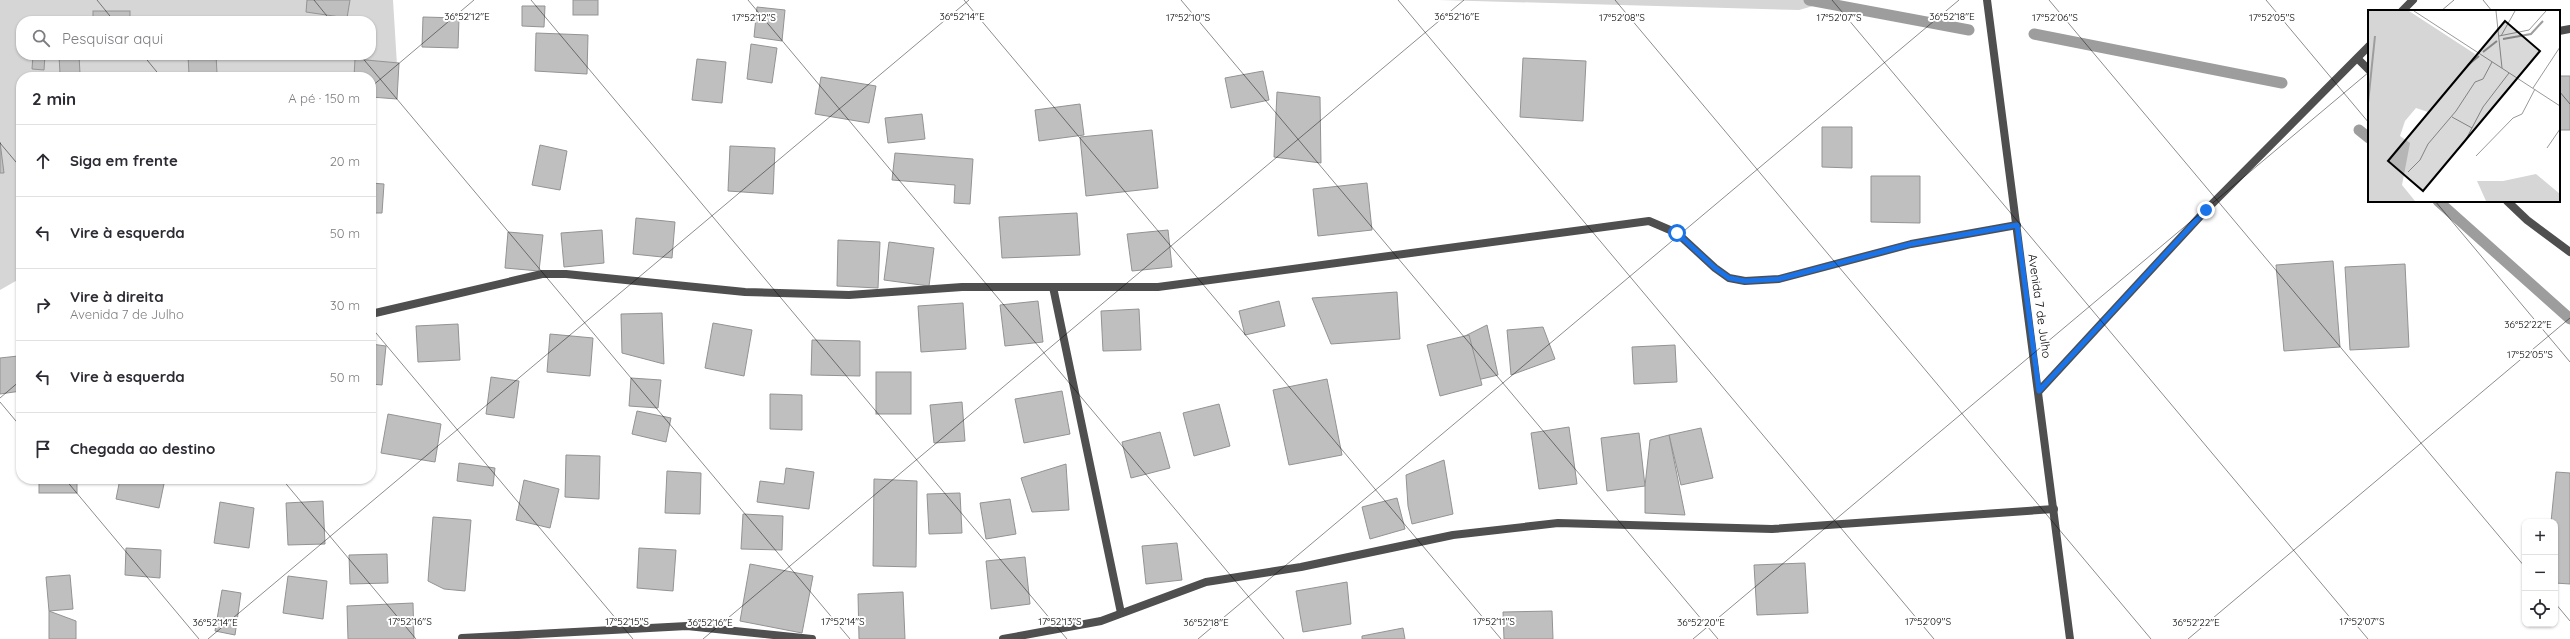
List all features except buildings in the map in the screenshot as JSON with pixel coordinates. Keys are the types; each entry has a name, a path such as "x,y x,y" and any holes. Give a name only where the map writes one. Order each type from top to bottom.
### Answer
{"street":[{"name":"Avenida 7 de Julho","path":"1987,0 2039,391 2070,639"},
{"path":"2403,10 2413,0"},
{"path":"2560,30 2570,29"},
{"path":"2039,391 2206,210 2358,59 2368,47"},
{"path":"2358,59 2368,69"},
{"path":"2508,202 2527,220 2570,252"},
{"path":"376,313 542,274 566,274 745,292 848,295 962,287 1158,287 1519,240 1601,226 1649,221 1677,233 1715,268 1729,278 1745,281 1779,279 1911,244 2017,225"},
{"path":"1053,287 1121,613"},
{"path":"1003,639 1100,621 1206,582 1301,567 1476,532 1558,523 1772,529 2054,509"},
{"path":"462,638 687,626 812,639"}],"shaded area":[{"path":"0,0 393,0 397,65 376,75 376,72 16,72 16,281 0,290"},
{"path":"1439,0 1834,0 1799,10"}],"waterway":[{"path":"1809,0 1969,30"},
{"path":"2034,34 2282,83"},
{"path":"2359,130 2368,137"},
{"path":"2439,202 2570,319"}],"route":[{"path":"1677,233 1715,268 1729,278 1745,281 1779,279 1833,263 1911,244 2017,225 2039,391 2206,210"}]}
